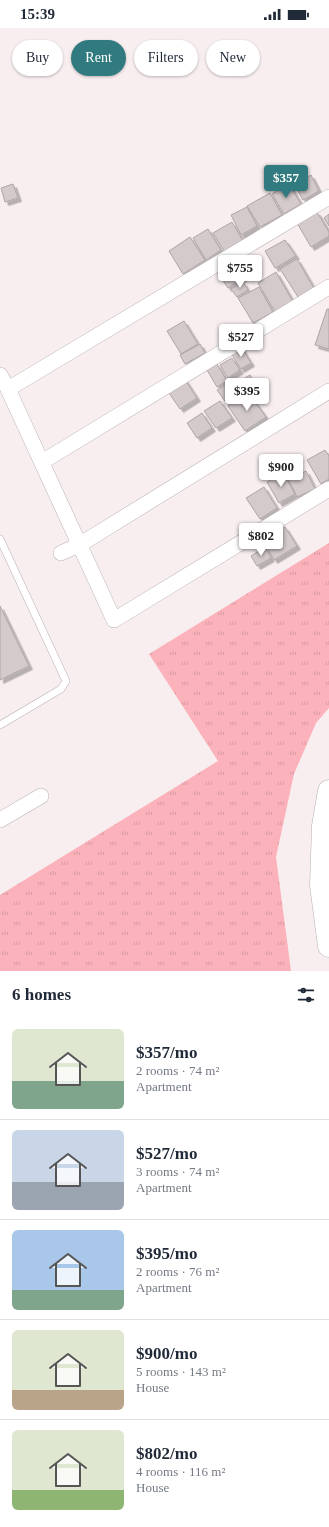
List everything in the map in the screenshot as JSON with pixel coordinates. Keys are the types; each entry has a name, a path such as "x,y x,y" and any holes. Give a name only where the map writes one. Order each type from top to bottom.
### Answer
{"highway":[{"path":"329,791 323,826 321,885 329,946"}],"street":[{"path":"8,389 329,197"},
{"path":"42,462 329,287"},
{"path":"0,375 42,462 114,620 329,489"},
{"path":"60,553 79,545 329,391"},
{"path":"0,820 41,796"}],"lane":[{"path":"0,539 66,681 61,689 0,725"}],"green space":[{"path":"329,543 329,708 316,723 294,774 276,857 291,971 0,971 0,895 218,761 149,654"}],"building":[{"path":"311,175 319,191 303,200 294,184"},
{"path":"13,184 18,198 5,202 1,188"},
{"path":"289,184 301,204 284,214 272,194"},
{"path":"270,193 282,215 260,227 247,206"},
{"path":"247,207 257,226 241,235 231,215"},
{"path":"317,212 329,232 329,236 311,247 297,223"},
{"path":"329,214 329,226 324,218"},
{"path":"232,222 243,241 225,252 213,233"},
{"path":"208,229 221,250 206,260 193,238"},
{"path":"190,237 205,260 183,274 169,251"},
{"path":"285,240 296,256 275,268 265,251"},
{"path":"237,255 250,273 228,288 216,270"},
{"path":"297,259 315,290 300,300 280,269"},
{"path":"276,272 295,305 277,315 258,283"},
{"path":"243,282 248,290 237,297 231,289"},
{"path":"259,287 273,312 253,323 238,298"},
{"path":"327,309 329,309 329,349 315,345"},
{"path":"184,321 198,344 181,354 167,331"},
{"path":"200,344 205,353 185,364 180,355"},
{"path":"241,347 251,363 241,369 231,353"},
{"path":"232,358 240,370 228,378 220,365"},
{"path":"217,364 227,381 217,387 207,370"},
{"path":"250,375 254,382 242,390 237,383"},
{"path":"184,378 197,398 180,409 167,390"},
{"path":"234,379 241,391 225,401 217,390"},
{"path":"248,392 266,417 245,431 228,406"},
{"path":"220,401 232,418 216,428 204,411"},
{"path":"202,413 212,428 197,438 187,423"},
{"path":"325,450 329,456 329,479 321,484 307,460"},
{"path":"306,471 315,489 297,497 288,479"},
{"path":"283,473 295,494 279,503 267,482"},
{"path":"264,487 277,508 260,519 246,498"},
{"path":"285,527 297,546 274,560 263,540"},
{"path":"265,547 271,558 257,566 251,556"},
{"path":"0,606 29,666 0,680"}]}
